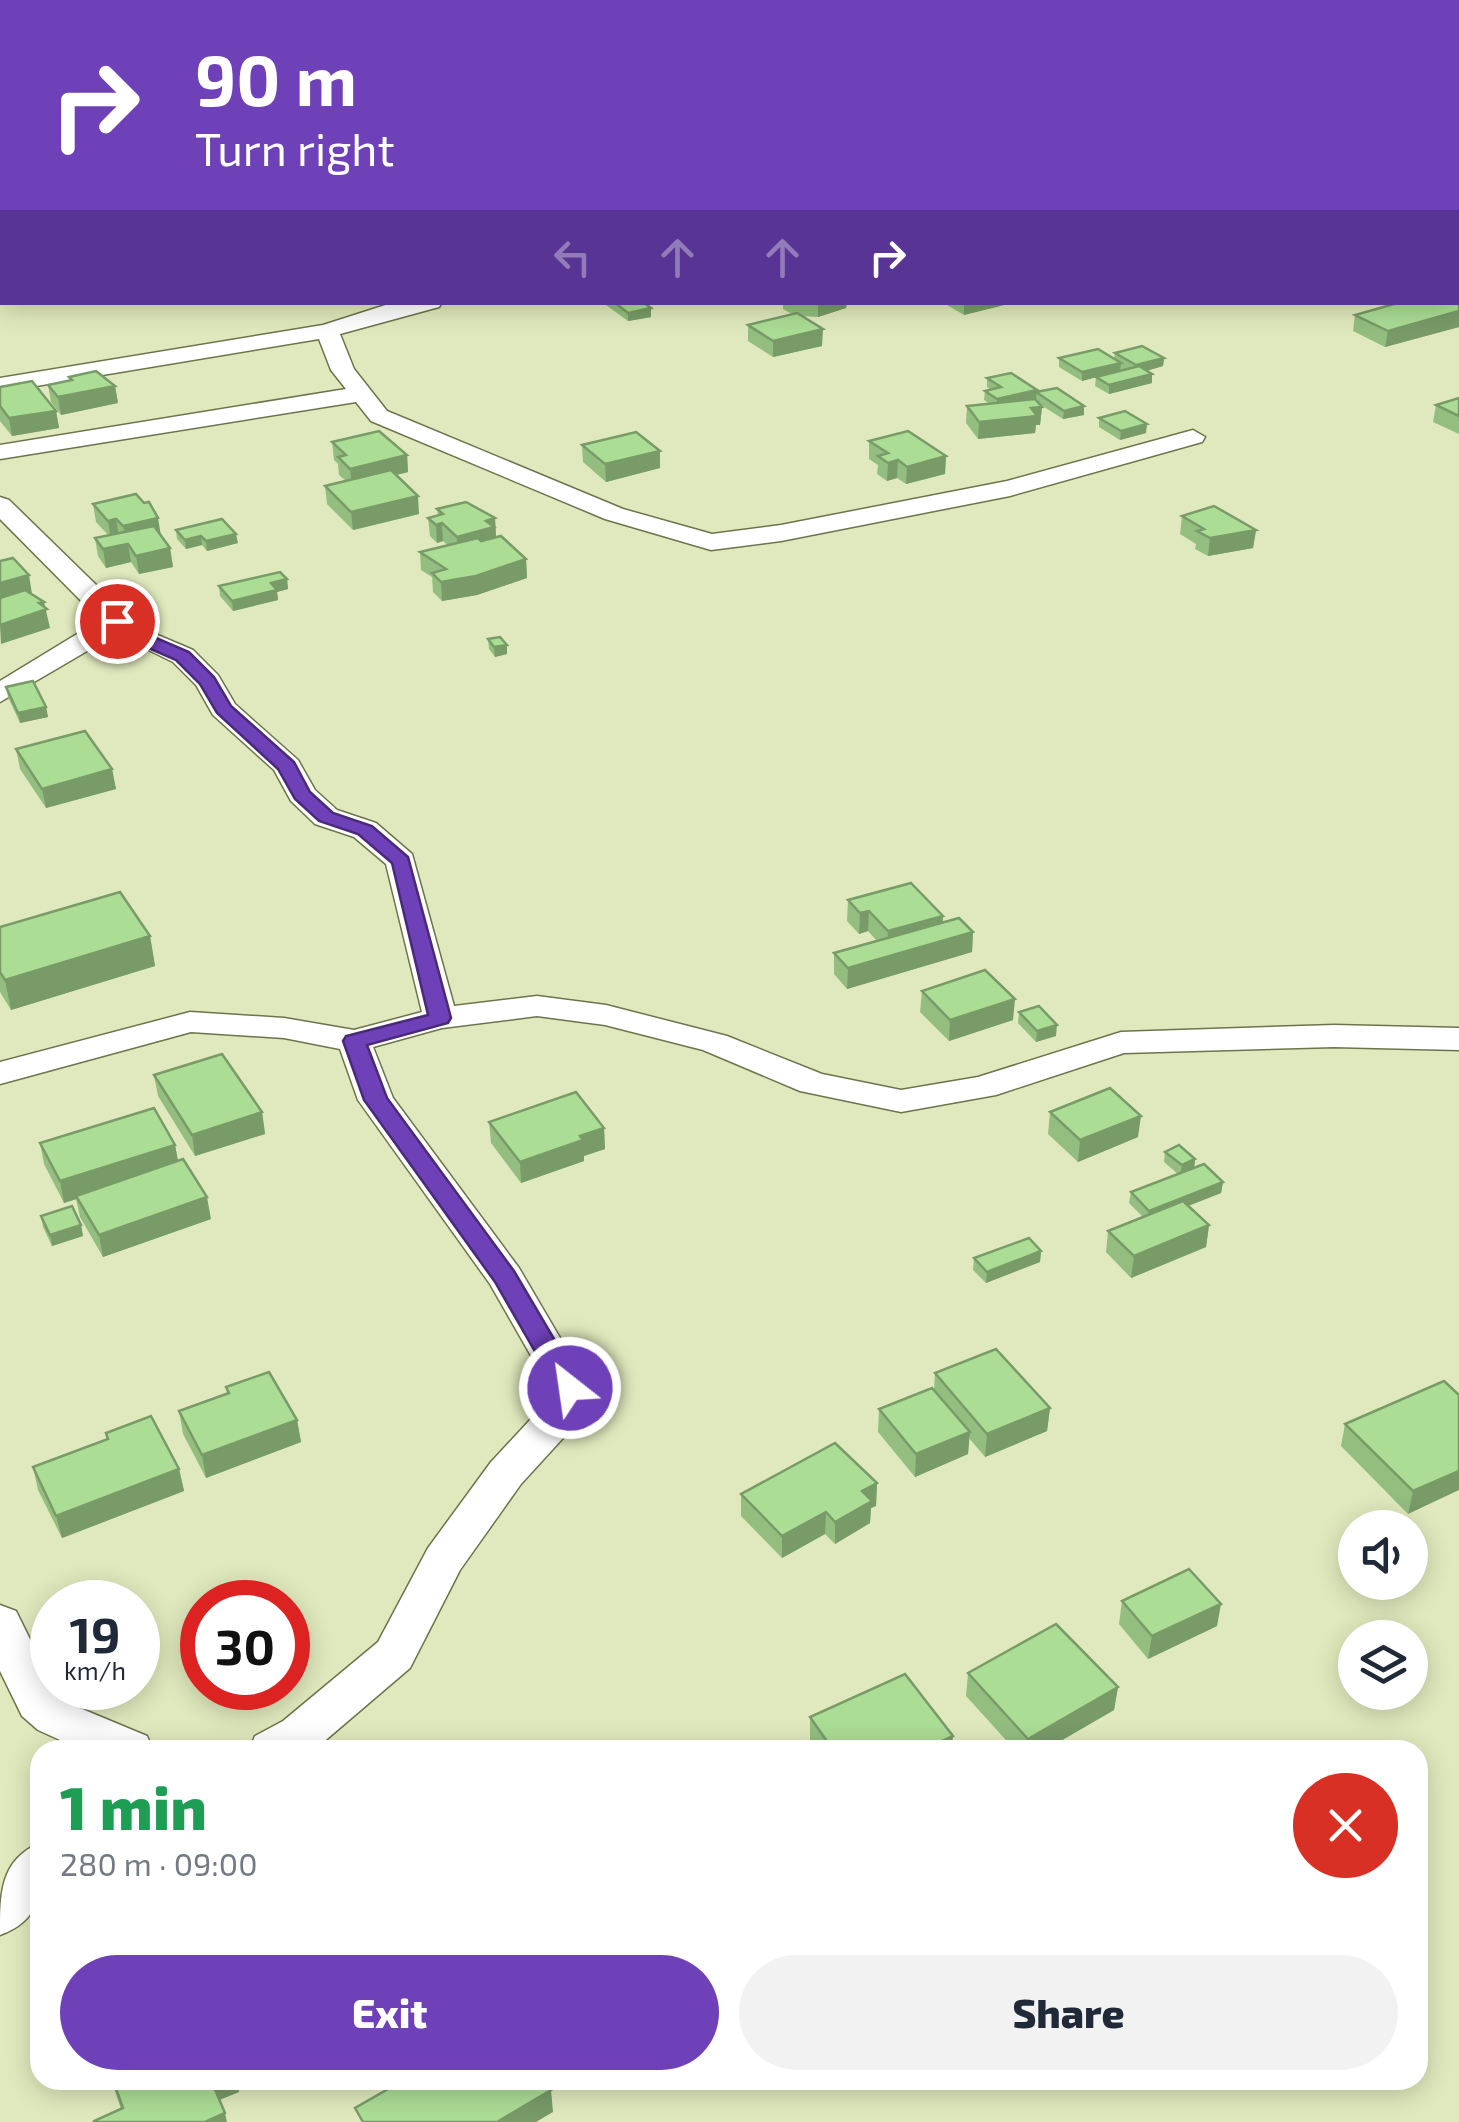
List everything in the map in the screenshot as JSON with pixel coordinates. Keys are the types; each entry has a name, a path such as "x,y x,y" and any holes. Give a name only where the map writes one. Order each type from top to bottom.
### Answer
{"street":[{"path":"0,384 327,331 416,305"},
{"path":"327,331 343,370 379,416 614,514 711,542 1010,488 1193,437"},
{"path":"0,452 362,394"},
{"path":"0,506 117,621 136,636 183,656 208,681 223,709 287,766 302,795 326,817 365,830 401,861 440,1018"},
{"path":"0,693 117,621"},
{"path":"0,1073 190,1022 284,1028 354,1041 440,1018 536,1006 606,1015 715,1043 813,1083 901,1102 983,1087 1122,1044 1334,1036 1459,1039"},
{"path":"291,1740 394,1655 443,1560 506,1473 558,1415 570,1388 505,1278 376,1100 354,1041"},
{"path":"0,1622 38,1703 54,1717 107,1740"},
{"path":"0,1913 30,1876"}],"building":[{"path":"618,305 651,308 628,313"},
{"path":"1390,305 1459,305 1459,311 1388,331 1355,315"},
{"path":"797,313 823,329 773,341 748,325"},
{"path":"1142,346 1164,358 1136,365 1115,353"},
{"path":"1098,349 1121,363 1082,372 1059,358"},
{"path":"1139,366 1152,374 1109,385 1096,377"},
{"path":"96,371 115,386 58,397 48,385 72,380 69,377"},
{"path":"1011,373 1037,390 997,399 985,391 1001,387 987,378"},
{"path":"32,381 56,411 9,418 0,406 0,387"},
{"path":"1057,388 1084,406 1064,411 1036,392"},
{"path":"1459,398 1459,416 1436,405"},
{"path":"1035,399 1042,407 1031,408 1037,416 979,422 967,406"},
{"path":"1125,411 1147,424 1121,431 1099,418"},
{"path":"379,431 407,455 350,469 338,457 346,455 332,442"},
{"path":"908,431 946,456 907,467 898,460 888,463 878,456 888,453 869,441"},
{"path":"636,432 660,451 605,464 582,445"},
{"path":"391,470 418,496 351,512 325,486"},
{"path":"136,494 144,503 149,502 158,518 123,526 116,519 108,521 93,504"},
{"path":"466,502 495,518 486,521 494,527 457,537 442,523 436,525 428,518 443,514 437,509"},
{"path":"1214,506 1256,530 1210,538 1197,531 1204,529 1182,516"},
{"path":"222,519 236,534 206,541 201,536 185,540 176,530"},
{"path":"154,526 170,548 136,556 128,544 103,549 95,538"},
{"path":"501,536 526,559 476,576 441,582 432,573 446,569 420,552 478,538 481,541"},
{"path":"13,558 29,575 0,583 0,561"},
{"path":"280,572 287,579 271,583 277,590 232,601 219,586"},
{"path":"25,590 44,602 39,603 47,609 0,625 0,598"},
{"path":"500,637 507,645 494,647 488,639"},
{"path":"33,681 46,707 18,713 6,687"},
{"path":"85,731 112,769 42,789 16,749"},
{"path":"911,883 943,916 888,931 869,911 860,913 848,900"},
{"path":"120,892 150,936 5,980 0,972 0,927"},
{"path":"959,918 973,932 848,968 834,953"},
{"path":"985,970 1015,999 950,1020 922,991"},
{"path":"1039,1006 1057,1025 1037,1031 1019,1012"},
{"path":"222,1054 262,1112 192,1135 154,1075"},
{"path":"1110,1088 1141,1116 1080,1140 1050,1112"},
{"path":"576,1092 604,1128 580,1136 583,1140 520,1162 489,1122"},
{"path":"154,1108 175,1145 60,1181 40,1143"},
{"path":"1179,1145 1195,1159 1182,1165 1165,1152"},
{"path":"183,1159 207,1197 99,1235 76,1196"},
{"path":"1204,1164 1223,1182 1149,1211 1131,1192"},
{"path":"1183,1201 1209,1225 1134,1256 1108,1231"},
{"path":"72,1206 81,1225 50,1235 41,1216"},
{"path":"1029,1238 1041,1251 987,1272 974,1258"},
{"path":"996,1349 1050,1408 987,1434 935,1373"},
{"path":"269,1372 297,1420 202,1455 179,1411 229,1393 226,1387"},
{"path":"1444,1381 1459,1395 1459,1471 1413,1491 1345,1424"},
{"path":"932,1388 970,1432 916,1454 879,1409"},
{"path":"151,1416 179,1469 56,1516 33,1467 108,1439 106,1433"},
{"path":"835,1443 877,1483 862,1491 872,1501 835,1522 826,1512 782,1536 741,1494"},
{"path":"1189,1569 1221,1604 1152,1636 1122,1601"},
{"path":"1056,1624 1118,1687 1028,1739 968,1673"},
{"path":"905,1674 953,1736 944,1740 826,1740 810,1717"},
{"path":"117,2090 215,2090 225,2113 205,2122 94,2122 123,2108"},
{"path":"386,2090 551,2090 497,2122 363,2122 355,2108"}],"route":[{"path":"117,621 136,636 183,656 208,681 223,709 287,766 302,795 326,817 365,830 401,861 440,1018 354,1041 376,1100 505,1278 570,1388"}]}
